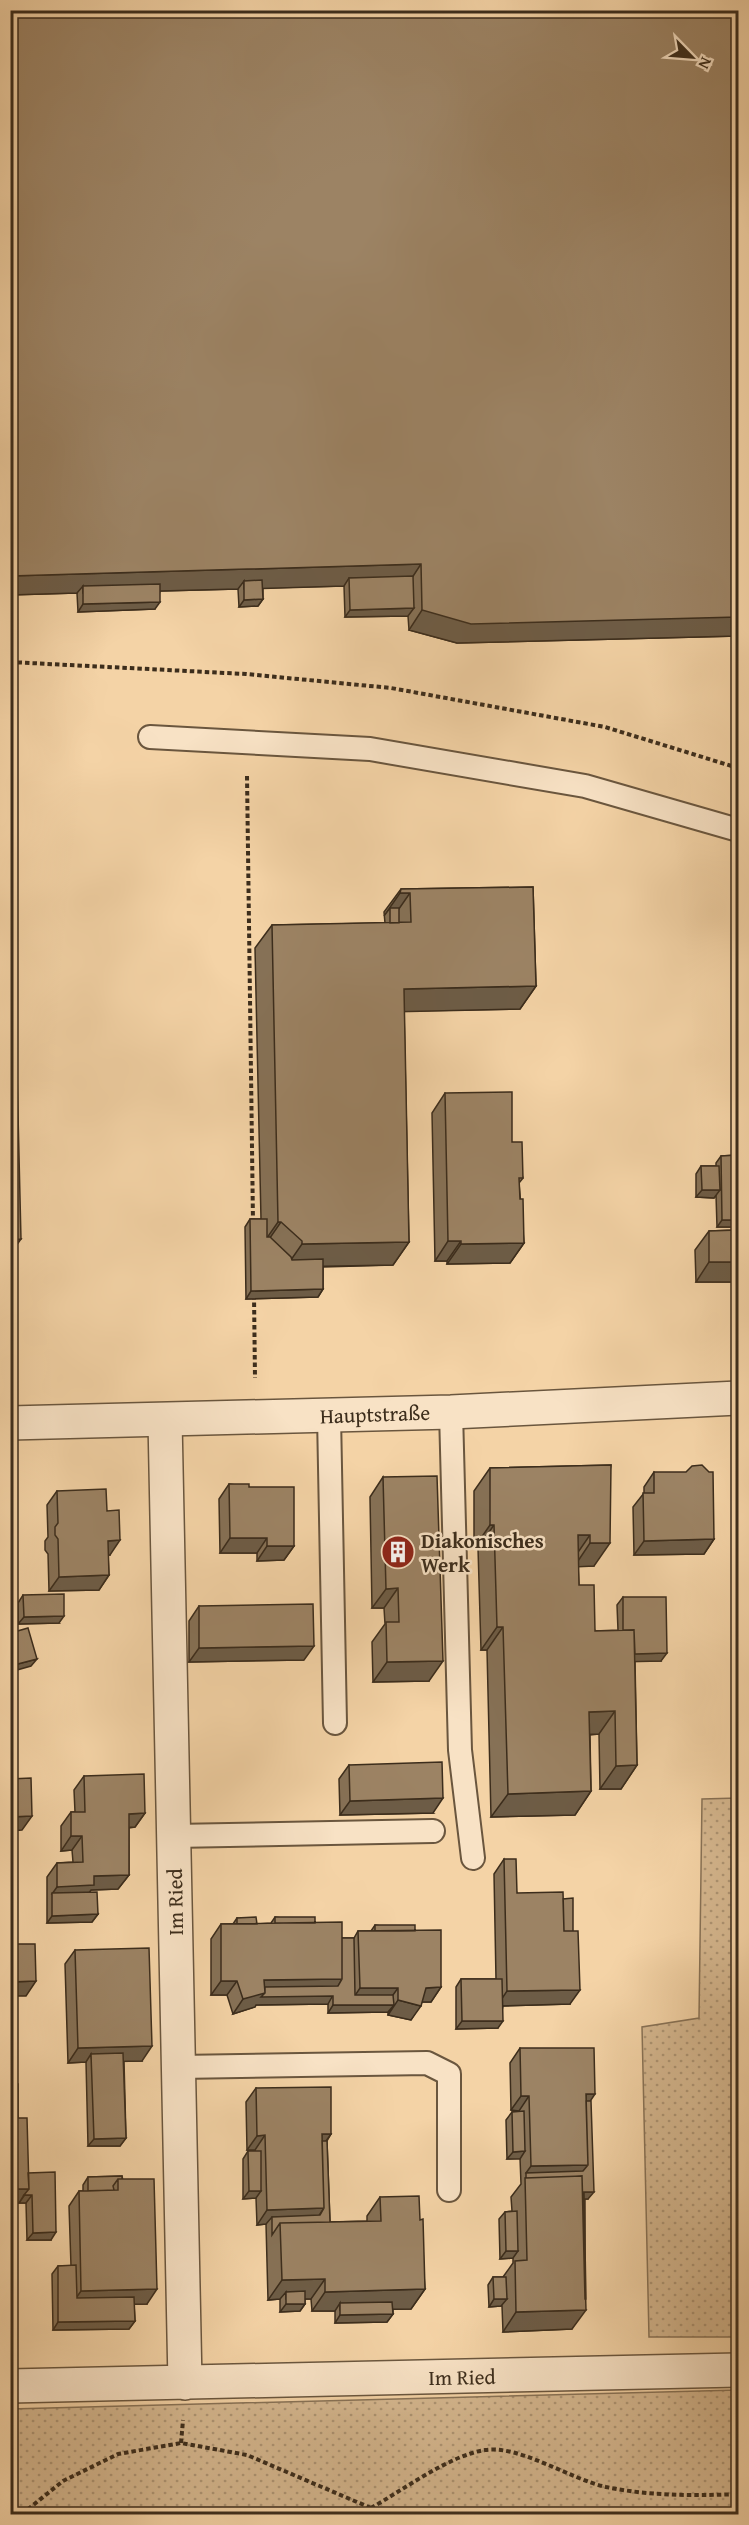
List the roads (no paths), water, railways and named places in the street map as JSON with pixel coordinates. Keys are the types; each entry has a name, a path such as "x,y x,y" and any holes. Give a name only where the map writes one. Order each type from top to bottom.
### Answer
{"street":[{"name":"Hauptstraße","path":"10,1423 451,1412 738,1398"},
{"name":"Im Ried","path":"165,1420 185,2383"},
{"name":"Im Ried","path":"10,2386 738,2370"}],"lane":[{"path":"150,737 370,749 585,786 738,830"},
{"path":"451,1412 460,1750 473,1858"},
{"path":"329,1416 334,1723"},
{"path":"174,1836 433,1831"},
{"path":"179,2067 427,2063 448,2074 449,2190"}],"place":[{"name":"Diakonisches Werk","path":"398,1552"}]}
